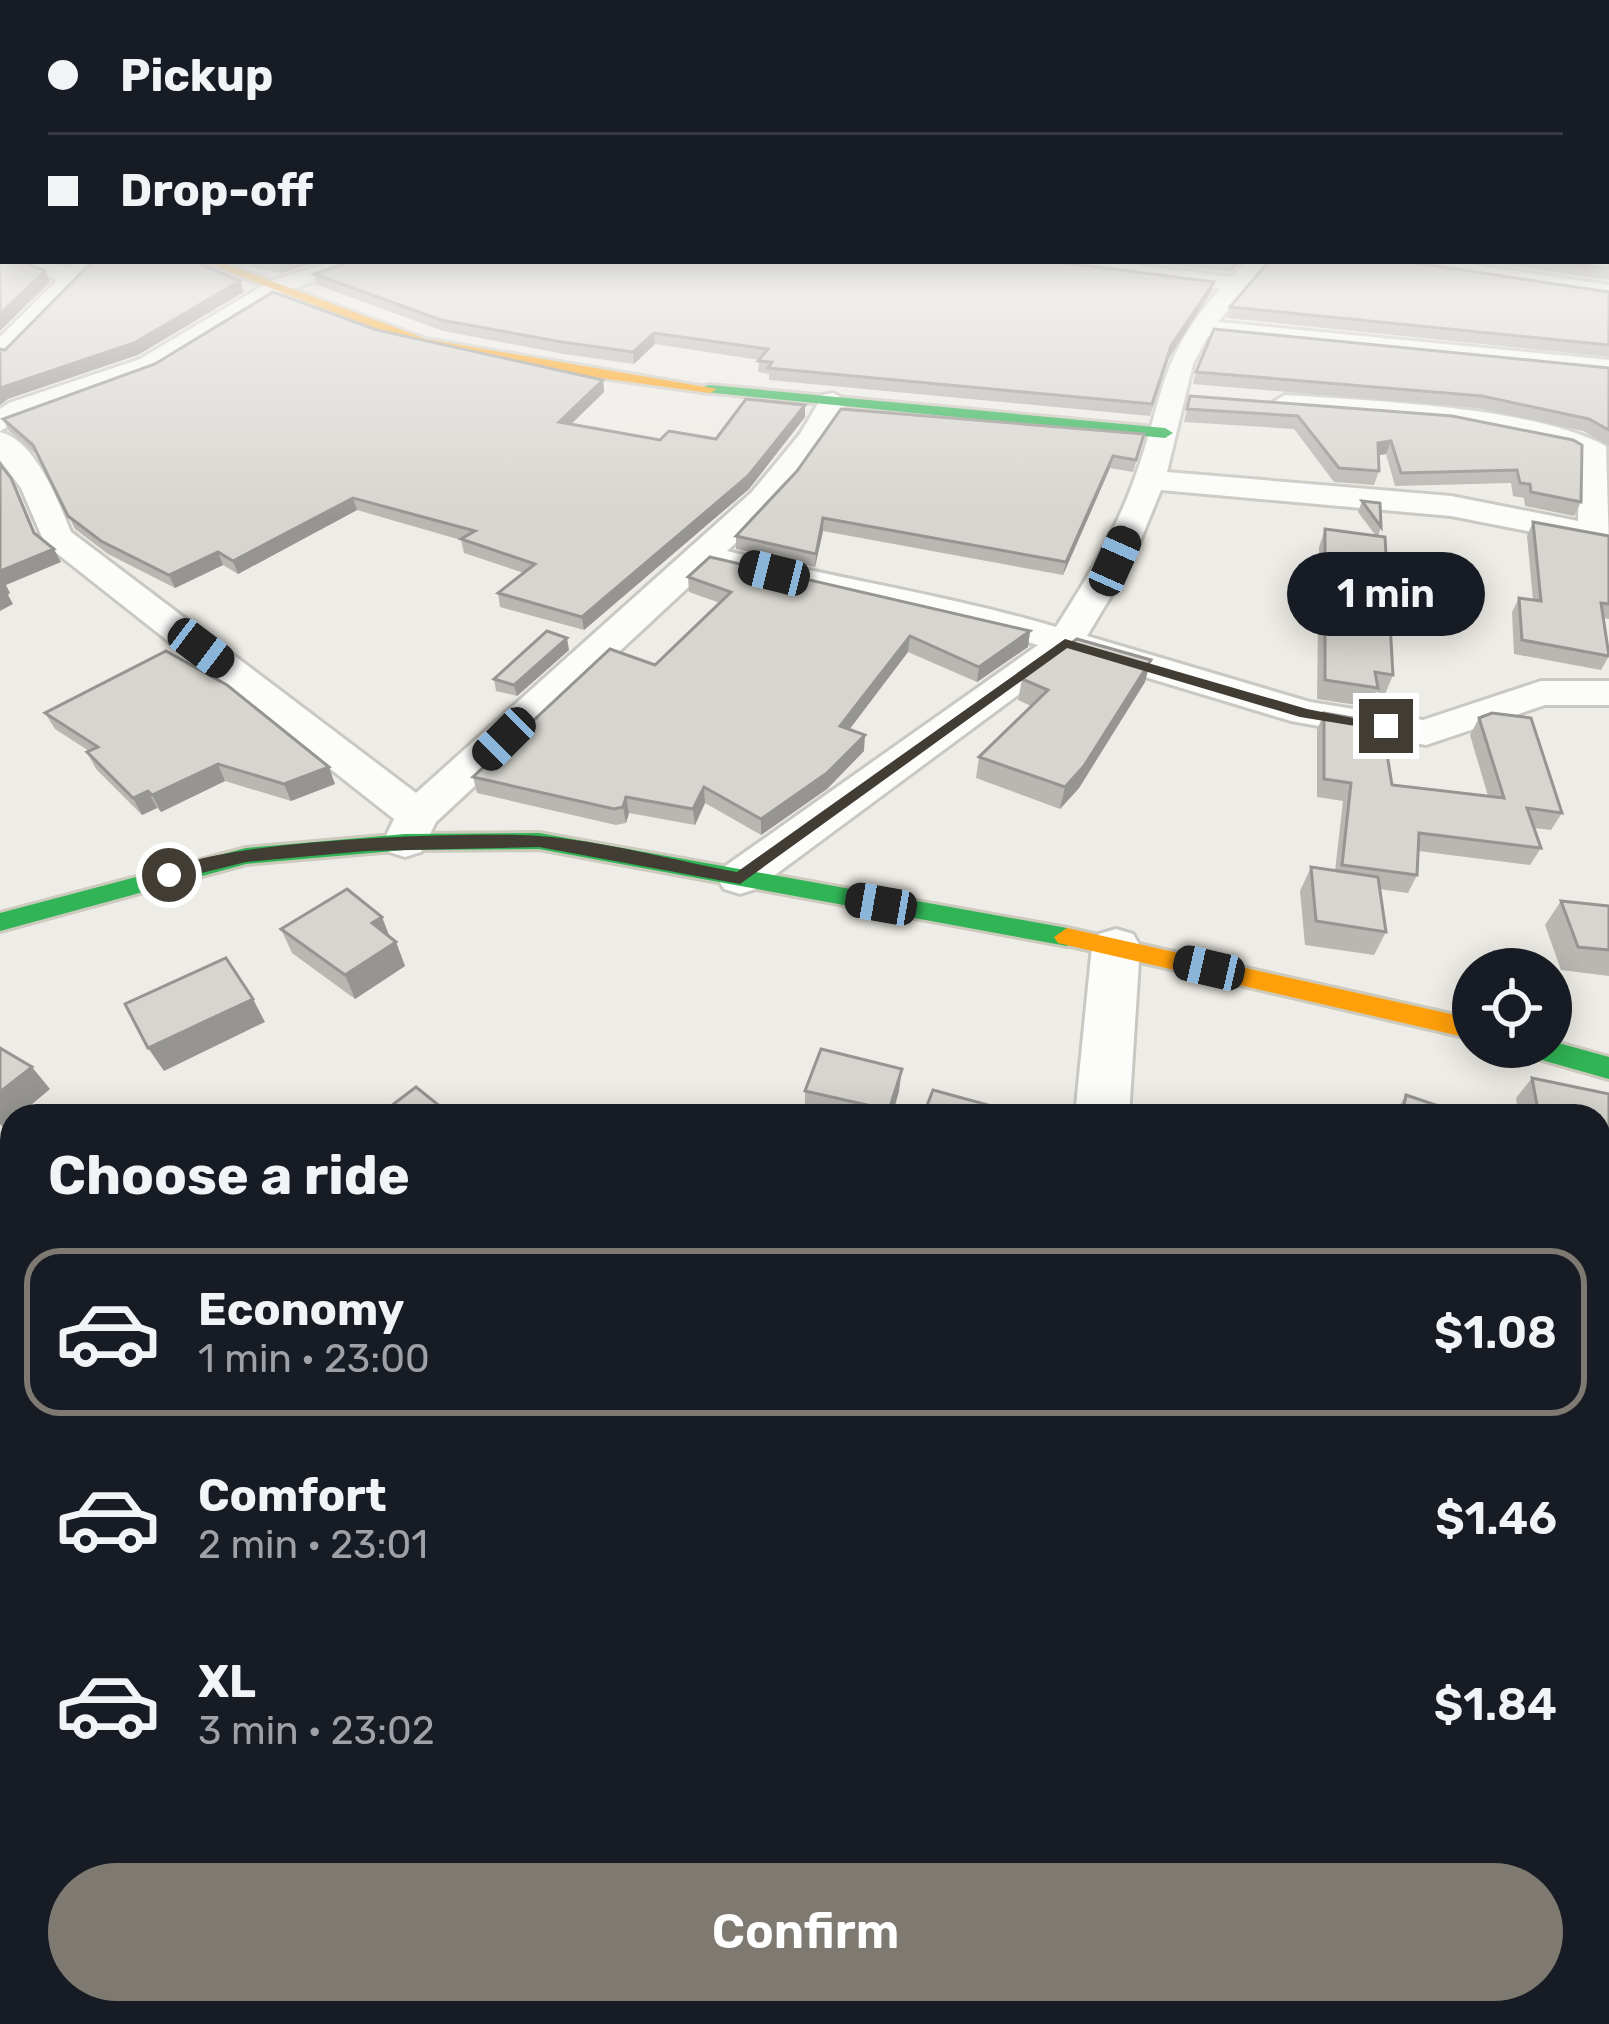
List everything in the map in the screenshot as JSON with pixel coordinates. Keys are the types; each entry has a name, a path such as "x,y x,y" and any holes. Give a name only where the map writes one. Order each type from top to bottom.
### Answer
{"street":[{"path":"0,352 24,329"},
{"path":"0,422 19,409 149,365 207,329"},
{"path":"385,329 456,350 626,379 1165,433"},
{"path":"740,878 1065,643 1115,561 1150,480 1182,396 1180,364 1200,329"},
{"path":"1231,329 1465,341 1609,368"},
{"path":"1550,329 1566,362"},
{"path":"411,828 704,555 817,435 833,401"},
{"path":"1150,480 1451,506 1602,535 1602,452 1577,442 1467,419 1263,402"},
{"path":"0,442 36,486 57,537 411,828"},
{"path":"704,555 844,591 940,604 1305,713 1426,733 1541,693 1609,693"},
{"path":"0,922 92,893 246,856 411,828 539,842 1116,946 1452,1025"},
{"path":"1103,1104 1116,946"},
{"path":"1572,1061 1606,1074"}],"building":[{"path":"25,329 157,329 134,343 0,388 0,349 5,350"},
{"path":"212,329 376,329 603,380 559,422 660,440 669,431 716,439 746,399 805,405 748,476 582,617 498,593 535,564 461,539 475,531 353,498 233,561 218,552 169,575 101,541 68,516 33,445 3,419 155,364"},
{"path":"493,329 1182,329 1171,346 1152,404 768,368 772,362 758,361 768,349 654,333 633,352"},
{"path":"1214,329 1609,368 1609,430 1589,419 1482,396 1196,372"},
{"path":"1454,329 1609,329 1609,345"},
{"path":"1190,396 1452,416 1573,440 1582,445 1581,502 1531,492 1530,484 1520,483 1517,470 1401,473 1391,441 1378,443 1379,471 1339,468 1298,416 1187,409"},
{"path":"841,409 1144,434 1136,460 1113,456 1066,562 823,518 816,554 736,536 797,471"},
{"path":"0,464 11,478 34,533 54,549 0,571"},
{"path":"1362,501 1380,503 1381,527"},
{"path":"1533,522 1609,536 1609,604 1601,603 1609,656 1522,640 1519,598 1541,601"},
{"path":"1325,529 1385,537 1393,675 1375,672 1378,688 1325,680"},
{"path":"710,557 1030,631 979,667 910,636 840,726 865,735 827,773 761,819 704,787 693,809 626,797 623,807 614,809 473,777 610,649 655,665 731,592 688,577"},
{"path":"547,631 567,638 514,685 494,679"},
{"path":"1077,639 1151,660 1084,766 1065,787 979,757 1048,690 1022,679"},
{"path":"166,651 227,685 329,767 284,784 218,764 152,795 148,791 133,798 87,752 98,747 45,713"},
{"path":"1324,713 1382,723 1392,785 1504,798 1479,718 1492,713 1531,718 1562,813 1527,808 1541,848 1419,833 1417,875 1342,865 1351,783 1324,779"},
{"path":"1311,867 1378,877 1386,932 1316,921"},
{"path":"347,889 382,917 372,923 396,942 345,975 281,929"},
{"path":"1561,901 1609,906 1609,950 1578,947"},
{"path":"226,958 253,999 148,1048 125,1004"},
{"path":"0,1048 32,1067 0,1092"},
{"path":"821,1049 902,1069 891,1104 862,1104 805,1091"},
{"path":"1532,1078 1609,1094 1609,1104 1537,1104"},
{"path":"416,1087 437,1104 394,1104"},
{"path":"933,1090 984,1104 928,1104"},
{"path":"1406,1095 1433,1104 1404,1104"}],"traffic: fast":[{"path":"710,389 1165,433"},
{"path":"0,922 246,856 405,842 539,841 1067,937"},
{"path":"1572,1058 1609,1068"}],"traffic: slow":[{"path":"390,329 423,342 544,366 710,389"},
{"path":"1067,937 1452,1024"}],"route":[{"path":"169,875 246,856 366,845 539,842 740,878 1065,643 1305,713 1386,726"}]}
